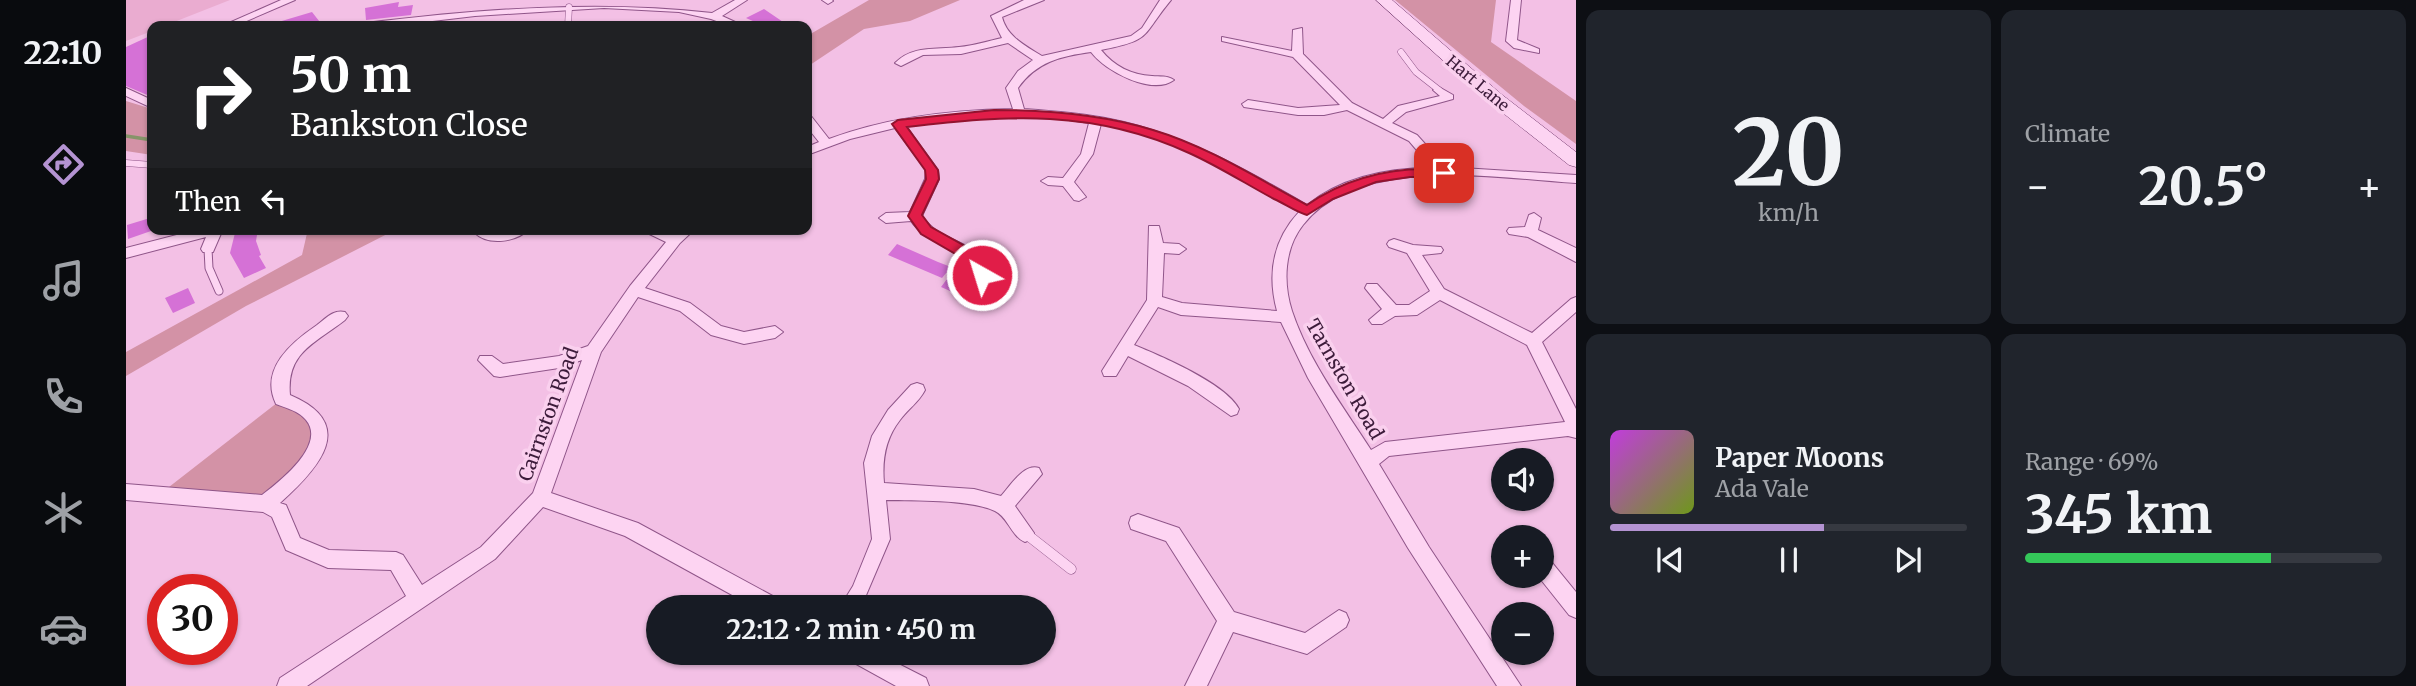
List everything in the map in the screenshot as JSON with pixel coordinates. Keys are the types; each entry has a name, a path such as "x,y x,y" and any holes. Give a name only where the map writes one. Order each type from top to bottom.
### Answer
{"street":[{"path":"239,21 290,0"},
{"path":"475,13 476,0"},
{"path":"714,16 742,0"},
{"path":"1039,0 1030,0 996,16 998,25 1010,39 1040,59"},
{"path":"1020,114 1012,88 1025,69 1040,59 1136,37 1151,25 1166,0"},
{"name":"Hart Lane","path":"1383,0 1495,98 1576,161"},
{"path":"1516,0 1511,41 1535,51"},
{"path":"448,21 475,13 639,6 679,9 726,21"},
{"path":"1297,30 1297,55"},
{"path":"903,58 935,49 953,51 1010,39"},
{"path":"1226,39 1297,55 1348,106 1413,138 1444,173"},
{"path":"1093,47 1112,69 1150,85 1168,80"},
{"path":"126,91 147,102"},
{"path":"1384,124 1402,109 1448,97"},
{"path":"1248,104 1269,113 1329,111 1348,106"},
{"path":"812,149 898,124 965,115 1020,114 1096,120 1166,139 1230,168 1307,211"},
{"path":"1067,182 1087,154 1096,120"},
{"path":"898,124 932,170 932,179 915,216"},
{"path":"812,125 826,143"},
{"name":"Tarnston Road","path":"1510,686 1420,551 1369,462 1323,391 1286,317 1280,285 1280,261 1295,224 1307,211 1328,196 1374,178 1410,173 1444,173 1576,179"},
{"path":"1048,181 1067,182 1079,197"},
{"path":"886,218 915,216"},
{"path":"915,216 926,231 978,260 982,275 979,284"},
{"path":"1514,231 1532,225 1576,257"},
{"path":"1110,371 1154,300 1157,247 1154,229"},
{"path":"126,253 196,235"},
{"path":"208,249 213,235"},
{"name":"Cairnston Road","path":"288,686 488,553 540,498 594,350 635,290 682,235"},
{"path":"1394,244 1412,250 1436,250"},
{"path":"1157,247 1179,249"},
{"path":"1369,462 1385,449 1576,429 1533,341 1439,293 1412,250"},
{"path":"978,260 995,253"},
{"path":"1372,288 1392,310"},
{"path":"635,290 685,307 716,331 744,338 775,332"},
{"path":"1377,320 1392,310 1412,311 1439,293"},
{"path":"1154,300 1181,309 1286,317"},
{"path":"1533,341 1576,303"},
{"path":"265,504 291,482 314,455 320,431 312,414 282,399 284,365 296,350 340,316"},
{"path":"1124,348 1216,384 1231,409"},
{"path":"486,360 500,371 559,362 594,350"},
{"path":"858,595 881,539 873,463 881,436 894,415 916,390"},
{"path":"1004,505 1033,474"},
{"path":"877,491 974,497 1004,505 1024,533"},
{"path":"126,492 265,504 279,511 293,544 328,559 396,561 419,598"},
{"path":"540,498 631,529 751,595"},
{"path":"1138,523 1172,534 1228,620 1307,645 1339,620"},
{"path":"1554,578 1573,598"},
{"path":"1196,686 1228,620"},
{"path":"879,665 918,686"}],"lane":[{"path":"568,21 569,7"},
{"path":"1401,52 1416,72 1448,97"},
{"path":"126,163 147,165"},
{"path":"208,249 209,268 219,291"},
{"path":"1024,533 1071,569"}],"shaded area":[{"path":"126,0 230,0 177,21 147,21 147,33 126,41"},
{"path":"869,0 960,0 910,21 864,29 812,64 812,33"},
{"path":"1395,0 1496,0 1491,42 1576,101 1576,144 1524,106"},
{"path":"126,101 147,107 147,154 126,151"},
{"path":"307,235 385,235 246,306 126,376 126,352 302,255"},
{"path":"282,399 312,414 315,455 265,504 160,494"}],"building":[{"path":"399,2 398,7 413,5 411,15 366,20 365,8"},
{"path":"764,9 782,21 753,21 746,18"},
{"path":"312,12 319,21 282,21"},
{"path":"147,37 147,95 126,86 126,47"},
{"path":"147,219 147,232 128,239 127,225"},
{"path":"234,235 257,235 259,256 266,268 244,278 230,253"},
{"path":"897,244 951,267 942,278 888,255"},
{"path":"950,275 966,282 957,294 941,287"},
{"path":"188,288 195,303 173,313 165,298"}],"waterway":[{"path":"126,136 147,139"}],"route":[{"path":"982,275 978,260 926,231 915,216 920,200 932,179 932,170 898,124 994,113 1072,116 1126,126 1149,132 1195,151 1307,211 1328,196 1374,178 1410,173 1444,173"}]}
